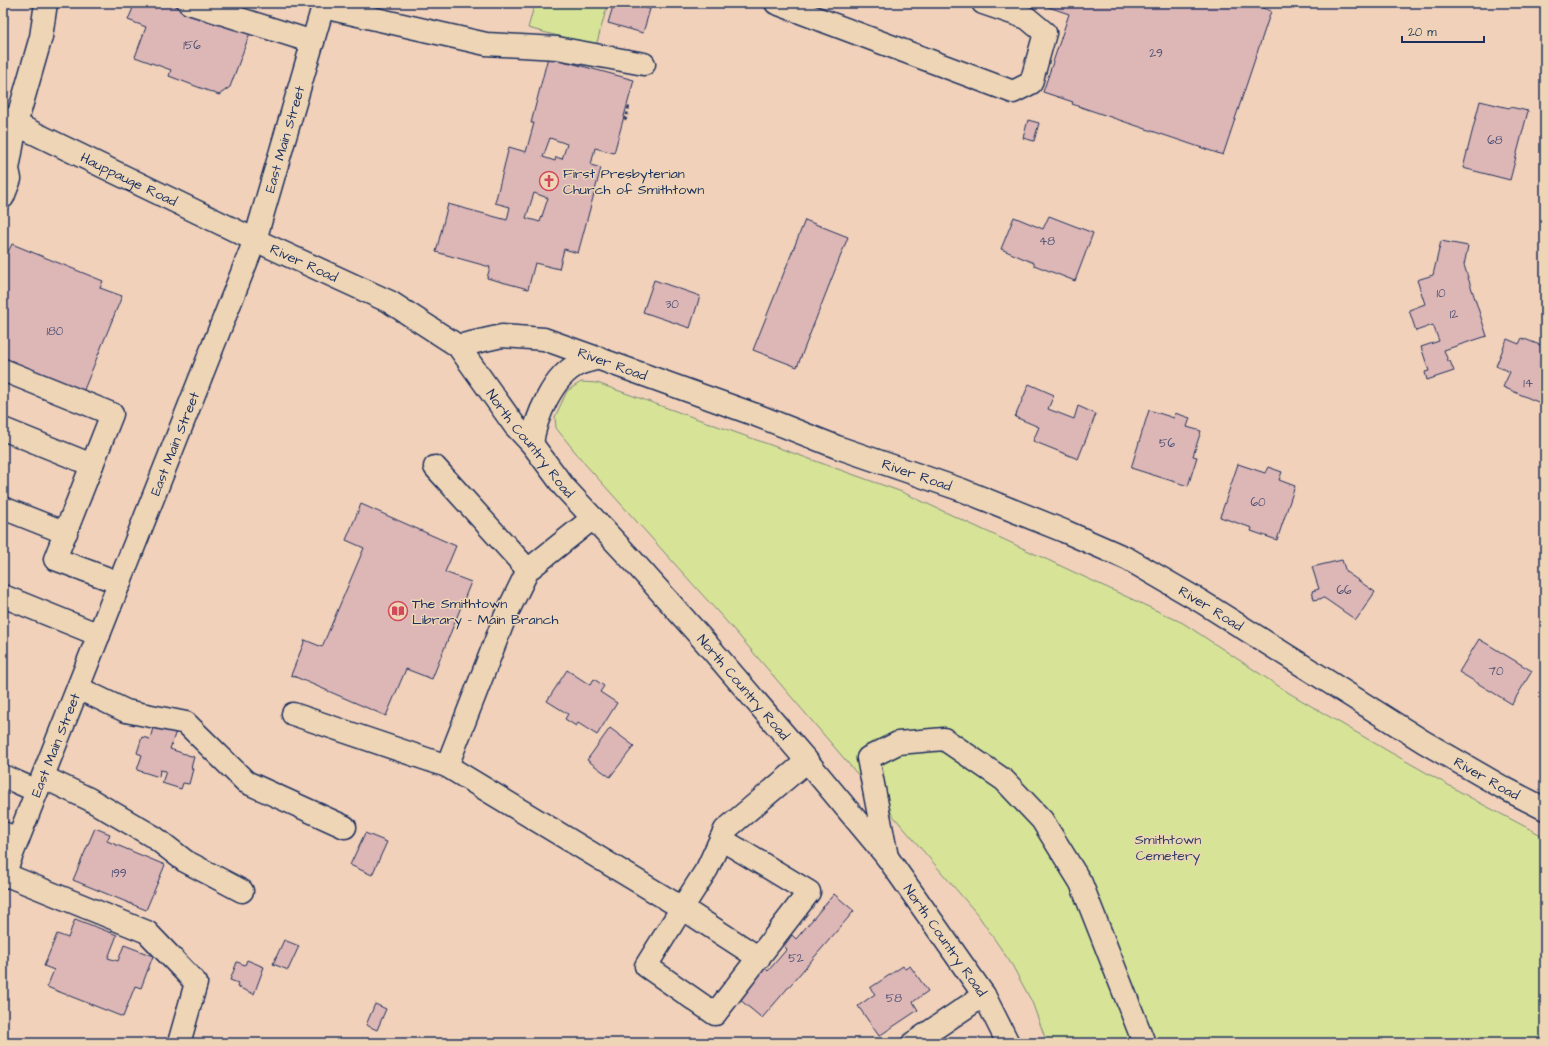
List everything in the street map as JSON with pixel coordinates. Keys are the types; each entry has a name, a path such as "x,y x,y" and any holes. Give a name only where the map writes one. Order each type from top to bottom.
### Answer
{"main road":[{"path":"3,197 10,179 8,169 9,121 41,38 46,3"},
{"path":"189,3 313,42"},
{"path":"776,3 1013,92 1031,82 1045,34 1027,18 983,3"},
{"path":"323,5 486,44 557,48 644,64"},
{"name":"East Main Street","path":"4,875 10,836 40,784 255,240 323,5"},
{"name":"Hauppauge Road","path":"9,121 255,240"},
{"name":"River Road","path":"255,240 390,302 458,346 502,336 544,339 756,415 837,447 962,490 1064,531 1128,560 1202,602 1424,742 1502,787 1545,808"},
{"name":"North Country Road","path":"458,346 515,426 532,444 564,487 706,643 887,857 984,995 1008,1043"},
{"path":"532,444 534,430 542,410 560,379 578,364 599,358"},
{"path":"3,370 112,414 55,559 120,583"},
{"path":"3,428 92,465"},
{"path":"435,467 528,570"},
{"path":"3,508 66,533"},
{"path":"447,766 505,617 528,570 593,518"},
{"path":"5,601 99,635"},
{"path":"78,688 126,711 186,723 246,782 345,826"},
{"path":"293,714 447,766 682,908 758,958"},
{"path":"887,857 868,758 898,743 944,739 1004,780 1042,820 1081,883 1144,1043"},
{"path":"721,839 809,892 715,1014 646,966 707,869 725,830 807,761"},
{"path":"3,776 40,784 89,799 154,837 185,861 242,891"},
{"path":"4,875 147,932 196,982 179,1043"},
{"path":"913,1043 984,995"}],"path":[{"path":"624,118 626,119 629,106"}],"green space":[{"path":"535,3 608,3 596,46 528,28"},
{"name":"Smithtown Cemetery","path":"581,382 597,383 902,492 1183,623 1289,693 1480,803 1545,837 1545,1043 1047,1043 1032,1002 1012,965 978,915 735,631 585,464 556,428 555,417 567,391"}],"building":[{"path":"135,3 167,3 250,33 230,87 219,95 169,76 171,70 135,57 146,27 128,20"},
{"path":"614,3 629,3 650,9 643,33 608,23"},
{"path":"1037,3 1249,3 1271,11 1223,155 1072,104 1073,102 1043,92 1069,14"},
{"name":"First Presbyterian Church of Smithtown","path":"548,57 634,80 614,153 595,148 591,165 601,168 578,253 564,249 559,269 535,263 528,289 487,278 490,267 436,252 448,204 507,220 510,207 495,203 509,147 526,152 534,123 531,123","holes":["550,138 567,144 562,159 556,157 555,161 543,157","534,193 548,198 540,222 526,218"]},
{"path":"1480,101 1528,111 1510,180 1463,168"},
{"path":"1028,120 1039,123 1034,141 1023,138"},
{"path":"1049,216 1093,233 1075,281 1034,265 1034,263 1001,249 1014,217 1043,229"},
{"path":"805,220 848,237 797,367 753,350"},
{"path":"1441,241 1468,246 1464,265 1487,336 1444,350 1454,371 1427,380 1425,372 1429,371 1421,347 1439,341 1433,325 1416,331 1409,310 1425,304 1417,280 1433,275"},
{"path":"12,244 103,281 100,288 122,296 81,397 3,365 3,250 8,252"},
{"path":"654,280 700,296 690,328 643,312"},
{"path":"1522,338 1545,347 1545,405 1503,387 1510,372 1496,366 1507,339 1519,344"},
{"path":"1029,384 1054,395 1048,409 1074,419 1078,406 1096,414 1078,459 1033,441 1039,427 1015,417"},
{"path":"1149,410 1174,418 1175,413 1190,418 1187,427 1201,431 1193,456 1197,457 1188,486 1131,468"},
{"path":"1238,464 1265,473 1268,467 1282,472 1279,480 1295,486 1277,540 1251,531 1252,528 1220,517"},
{"name":"The Smithtown Library - Main Branch","path":"361,504 456,546 445,572 471,582 432,679 406,669 386,716 291,675 305,640 322,647 364,548 346,540"},
{"path":"1342,560 1346,572 1375,592 1356,620 1324,598 1314,600 1312,591 1319,589 1312,567"},
{"path":"1479,639 1532,671 1512,704 1459,672"},
{"path":"567,670 590,685 594,679 604,686 600,692 617,703 597,735 578,723 576,726 565,719 568,714 547,701"},
{"path":"154,724 176,731 170,749 194,757 191,768 193,769 189,784 183,783 181,789 162,783 166,771 160,770 159,777 137,770 142,755 137,753 142,737 150,739"},
{"path":"610,728 634,746 610,777 587,760"},
{"path":"95,828 110,834 107,841 165,865 146,910 73,880"},
{"path":"365,833 387,842 372,875 350,865"},
{"path":"834,894 854,911 762,1018 739,999 765,968 768,971 787,949 784,946 792,935 796,939"},
{"path":"75,919 117,935 108,958 118,961 124,945 153,956 141,988 135,986 123,1017 47,987 54,970 44,966 57,934 68,938"},
{"path":"284,940 299,946 288,970 273,964"},
{"path":"247,960 264,967 254,994 237,987 238,983 230,980 237,962 245,965"},
{"path":"903,966 905,969 910,966 928,991 913,1002 918,1010 879,1036 858,1006 875,994 870,988"},
{"path":"375,1004 386,1009 377,1030 366,1025"}],"place":[{"name":"First Presbyterian Church of Smithtown","path":"549,181"},
{"name":"The Smithtown Library - Main Branch","path":"398,611"}]}
